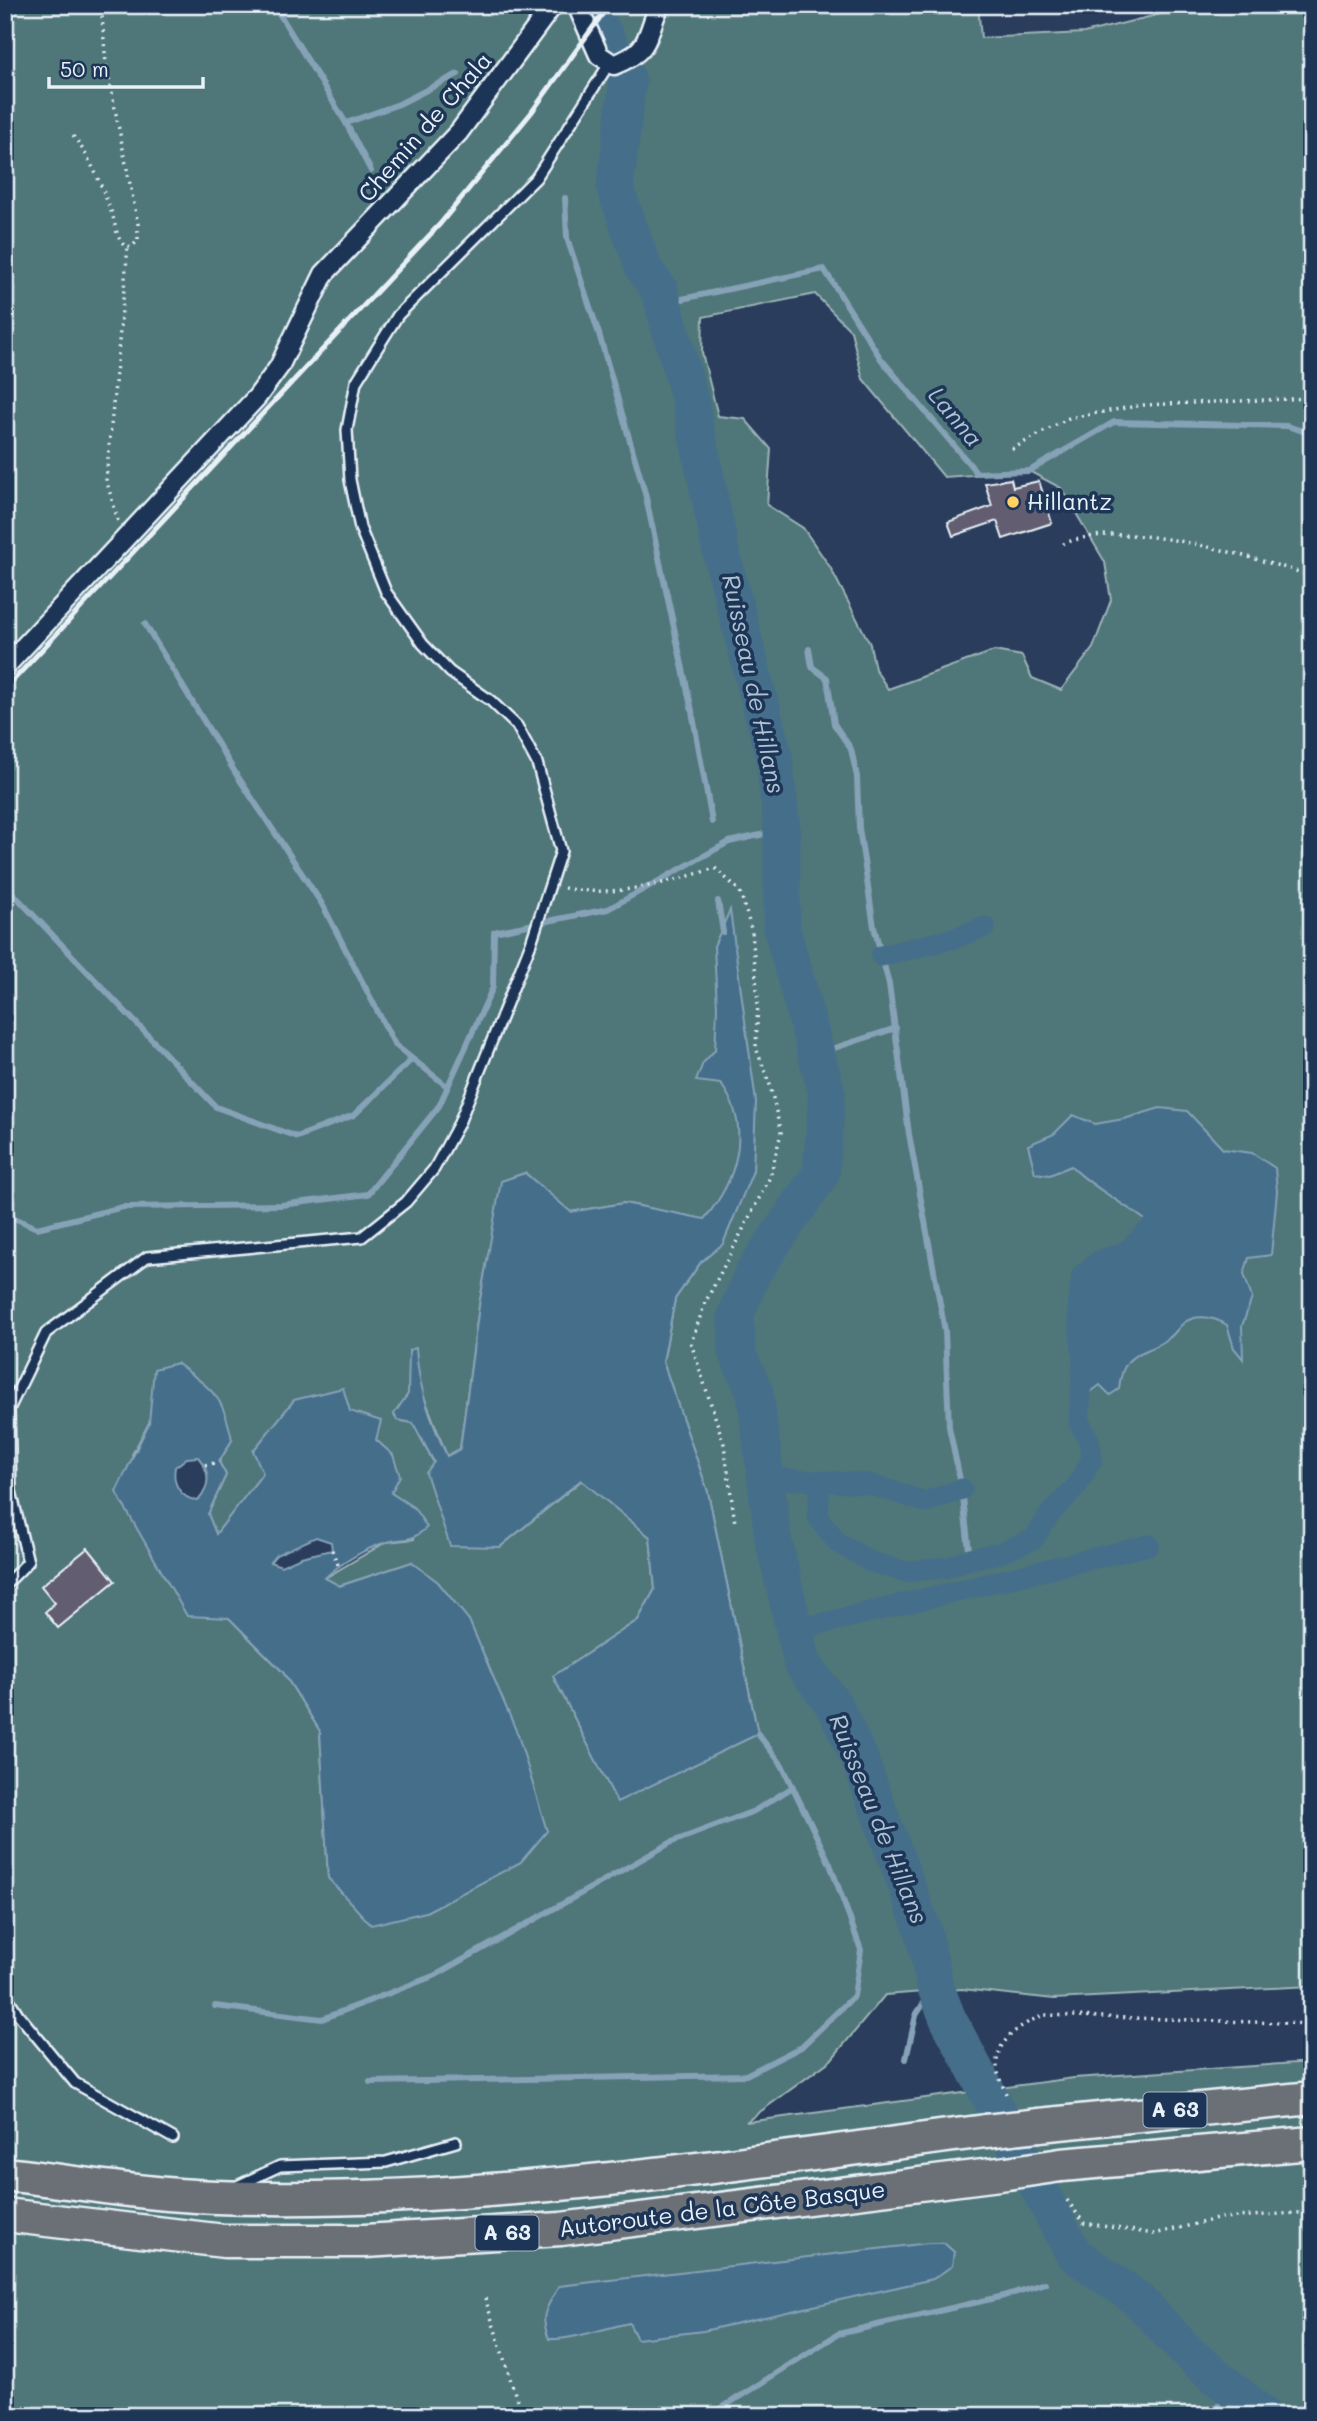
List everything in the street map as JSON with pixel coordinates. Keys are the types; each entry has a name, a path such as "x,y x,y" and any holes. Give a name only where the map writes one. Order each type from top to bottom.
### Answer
{"highway":[{"name":"Autoroute de la Côte Basque","path":"5,2174 213,2197 329,2199 575,2182 986,2131 1312,2098"},
{"name":"Autoroute de la Côte Basque","path":"5,2215 225,2241 365,2241 561,2229 1061,2165 1312,2143"}],"street":[{"name":"Chemin de Chala","path":"5,667 257,397 279,367 324,274 459,132 553,5"},
{"path":"577,5 599,55 616,63 636,55 647,44 660,5"}],"lane":[{"path":"5,1585 28,1562 10,1491 9,1409 46,1333 147,1257 362,1237 406,1202 433,1169 459,1123 531,943 561,851 537,763 517,726 491,701 450,672 423,645 386,592 360,528 350,481 347,430 356,382 398,315 536,178 616,63"},
{"path":"5,1993 18,2014 75,2083 173,2138"},
{"path":"213,2197 280,2166 386,2162 456,2142"}],"path":[{"path":"101,5 106,64 138,224 138,240 128,247 106,479 114,512 127,536"},
{"path":"73,136 93,166 113,215 119,241 128,247"},
{"path":"1012,449 1069,418 1143,405 1312,398"},
{"path":"1063,544 1082,536 1162,537 1312,576"},
{"path":"549,885 568,889 612,891 669,883 715,868 740,891 752,932 758,1001 756,1048 770,1085 781,1133 770,1177 705,1303 691,1343 724,1444 735,1522"},
{"path":"205,1465 219,1462"},
{"path":"332,1550 339,1567"},
{"path":"1006,2094 997,2066 1001,2044 1027,2021 1044,2015 1312,2024"},
{"path":"1067,2200 1084,2223 1154,2234 1221,2218 1312,2212"},
{"path":"485,2298 522,2416"}],"green space":[{"path":"5,5 978,5 981,38 1084,33 1197,5 1300,5 1312,16 1312,1986 1054,1999 962,1989 885,1995 831,2060 746,2122 1074,2078 1312,2062 1312,2416 5,2416","holes":["815,294 851,331 863,379 944,477 1029,471 1061,488 1105,562 1111,600 1093,648 1061,690 1032,678 1022,656 994,651 888,689 875,669 870,644 830,567 803,528 767,505 771,449 745,419 718,416 702,353 703,317","525,1173 570,1212 624,1203 712,1221 722,1244 701,1262 675,1299 663,1362 708,1492 758,1734 617,1801 553,1676 638,1620 655,1589 650,1537 582,1480 500,1547 434,1463 413,1423 397,1420 394,1415 408,1394 416,1348 417,1378 447,1456 460,1449 479,1306 502,1181","149,1423 232,1440 219,1462 226,1475 208,1514 216,1534 263,1473 376,1440 393,1455 391,1493 414,1508 414,1539 386,1542 325,1578 339,1586 412,1562 328,1878 320,1731 283,1672 229,1618 132,1455"]}],"water":[{"path":"583,5 594,5 624,69 606,53"},
{"path":"730,910 756,1102 753,1171 723,1244 701,1262 675,1299 663,1362 708,1492 758,1734 617,1802 553,1676 638,1620 655,1589 650,1537 581,1480 500,1547 450,1546 426,1473 434,1462 413,1423 397,1420 394,1414 408,1394 409,1350 416,1348 422,1390 441,1443 447,1456 460,1449 479,1306 501,1181 525,1173 571,1212 624,1203 704,1219 716,1204 725,1188 737,1154 736,1118 731,1101 721,1084 696,1081 703,1063 715,1050 717,1008 714,946"},
{"path":"1160,1108 1187,1111 1223,1149 1252,1153 1275,1168 1277,1191 1271,1255 1249,1258 1244,1274 1252,1298 1242,1326 1243,1359 1234,1348 1227,1325 1201,1317 1190,1319 1160,1344 1130,1360 1121,1376 1119,1389 1110,1395 1100,1385 1083,1398 1082,1275 1099,1261 1127,1251 1153,1226 1071,1166 1050,1175 1035,1173 1028,1145 1054,1134 1073,1115 1095,1124"},
{"path":"177,1363 215,1395 225,1412 232,1440 219,1462 226,1475 208,1514 216,1534 263,1473 253,1451 294,1400 343,1388 350,1411 381,1421 376,1440 393,1455 400,1476 391,1493 414,1508 427,1527 412,1537 379,1544 363,1552 325,1578 340,1586 412,1562 438,1582 469,1620 518,1735 547,1831 521,1862 426,1912 371,1925 328,1878 320,1731 283,1672 229,1618 187,1616 116,1492 149,1423 154,1369","holes":["198,1457 207,1474 207,1485 198,1501 182,1493 176,1484 174,1473 175,1467 187,1458","316,1537 331,1542 332,1550 301,1557 281,1566 270,1562 276,1555"]},
{"path":"944,2243 954,2252 952,2266 933,2279 703,2331 637,2339 629,2323 578,2336 549,2339 546,2330 545,2312 559,2286"}],"building":[{"path":"1011,479 1013,487 1039,481 1052,523 1003,539 997,521 953,536 948,522 992,506 985,483"},
{"path":"88,1548 115,1581 58,1628 45,1612 55,1603 41,1586"}],"waterway":[{"path":"274,5 346,123 371,171"},
{"name":"Ruisseau de Hillans","path":"589,5 628,81 615,188 644,269 660,291 690,400 721,552 774,756 782,830 782,929 827,1093 821,1174 753,1272 736,1315 737,1353 755,1392 773,1538 802,1663 834,1705 858,1755 923,1930 935,1986 948,2019 1074,2254 1139,2300 1188,2353 1264,2416"},
{"path":"346,123 399,104 458,74"},
{"path":"565,198 567,238 599,334 645,493 692,711 712,822"},
{"name":"Lanna","path":"663,303 824,269 881,359 977,473 1029,471 1114,422 1287,426 1312,434"},
{"path":"145,624 236,774 322,904 395,1045 448,1087"},
{"path":"809,649 812,667 827,678 834,724 851,749 857,777 859,828 874,927 889,984 909,1134 945,1331 949,1427 962,1489 970,1559"},
{"path":"5,1214 37,1228 123,1207 281,1205 368,1194 439,1106 493,987 494,932 608,909 729,842 782,830"},
{"path":"5,885 216,1107 297,1137 354,1115 412,1059"},
{"path":"718,901 723,932"},
{"path":"881,956 955,938 985,927"},
{"path":"816,1054 896,1028"},
{"path":"820,1481 818,1517 837,1542 871,1562 906,1572 948,1567 1000,1553 1034,1539 1050,1514 1076,1487 1092,1459 1089,1440 1079,1422 1083,1360 1078,1311 1082,1275 1099,1261 1127,1251 1153,1226"},
{"path":"766,1478 868,1484 926,1502 962,1489"},
{"path":"795,1630 1149,1545"},
{"path":"370,2082 746,2075 801,2047 854,1996 861,1950 830,1864 782,1765 758,1734"},
{"path":"215,2006 322,2019 436,1975 672,1842 754,1811 793,1787"},
{"path":"906,2059 916,2015 935,1986"},
{"path":"709,2416 838,2334 1004,2296 1045,2283"},
{"path":"1208,2416 1232,2390"}],"railway":[{"path":"5,689 440,224 531,113 609,5"}],"place":[{"name":"Hillantz","path":"1013,502"}]}
